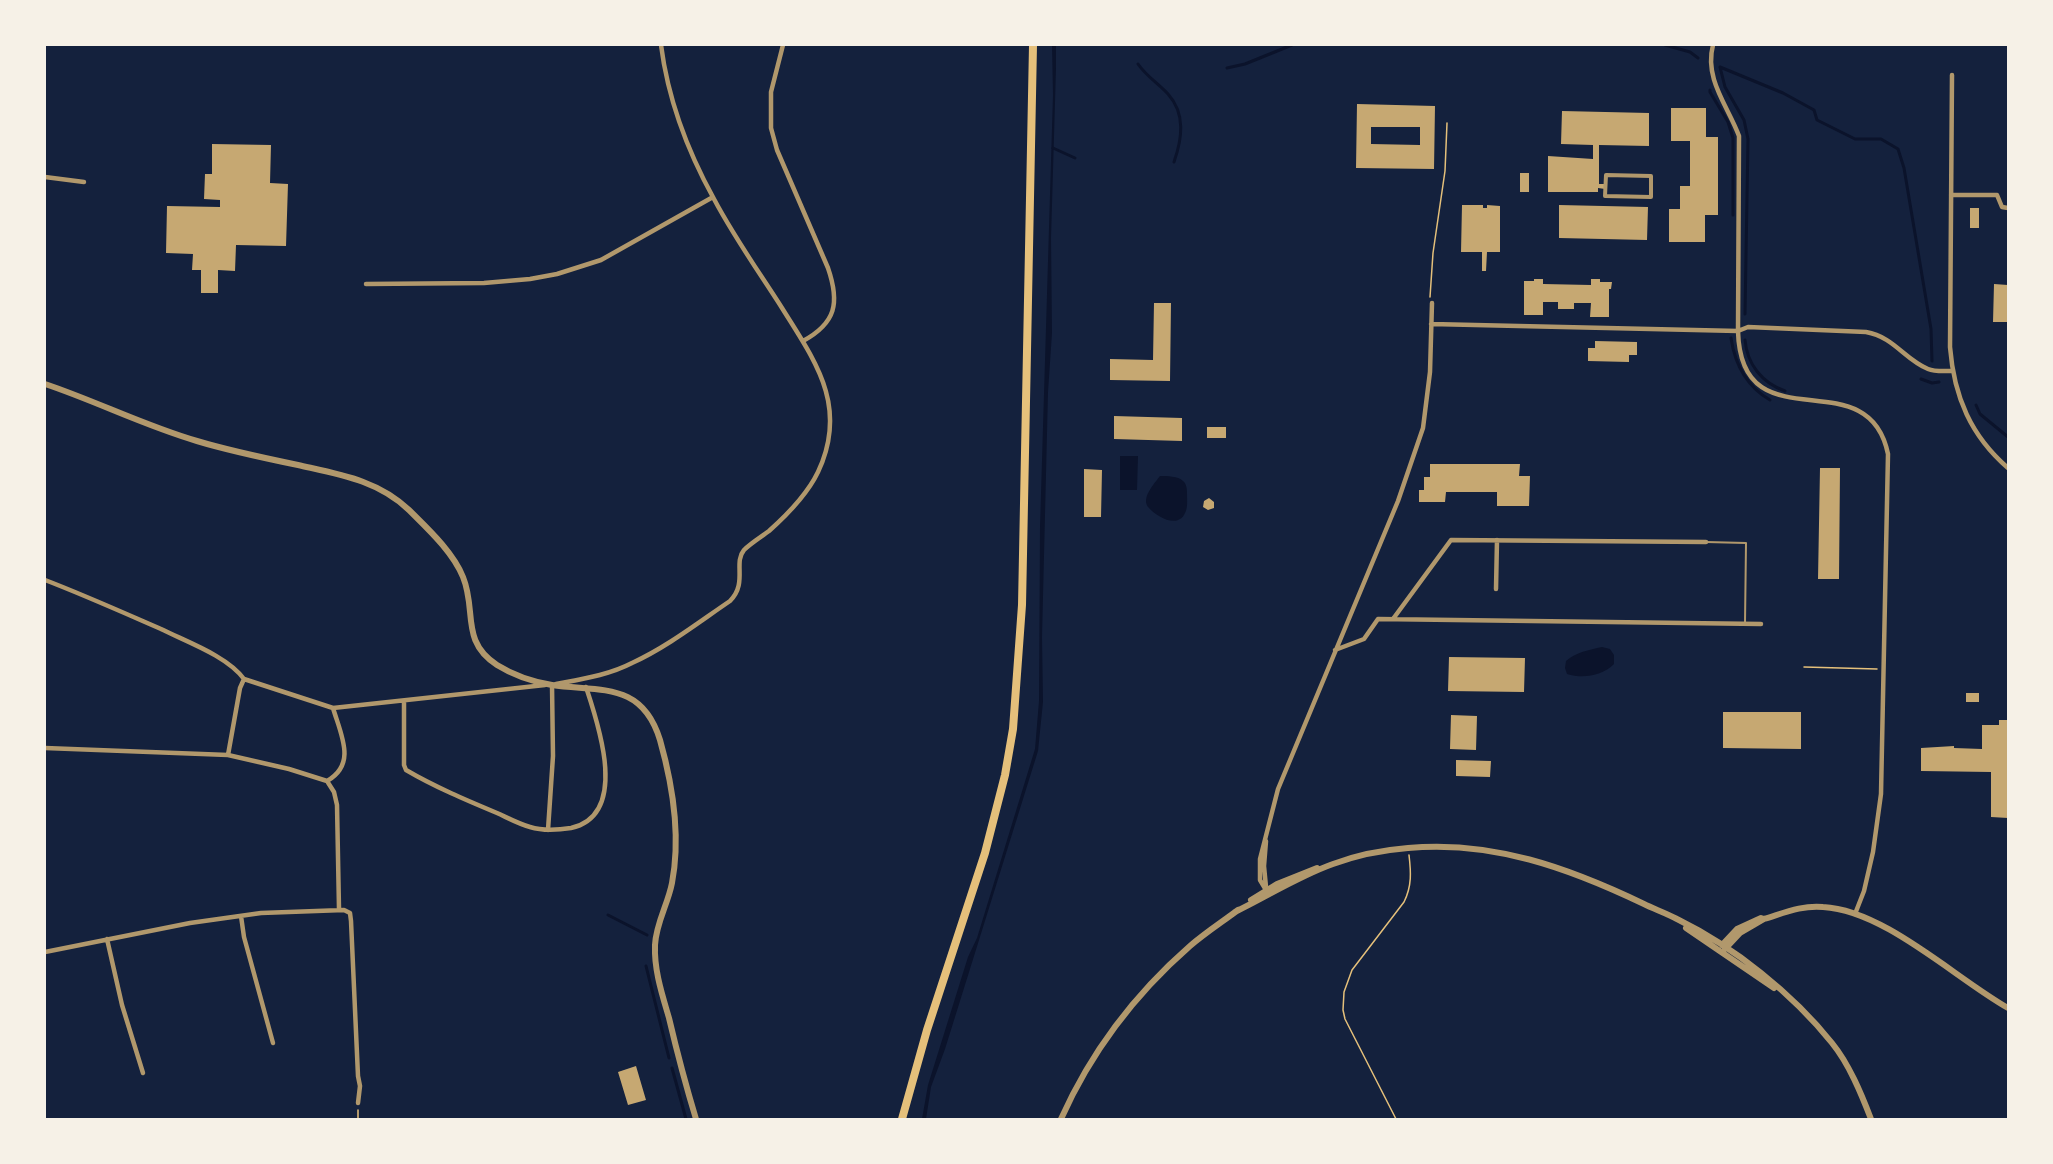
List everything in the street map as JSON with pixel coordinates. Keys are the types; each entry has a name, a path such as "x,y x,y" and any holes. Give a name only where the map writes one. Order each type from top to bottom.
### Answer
{"main road":[{"path":"902,1119 927,1030 985,853 1002,786 1013,729 1022,616 1033,45"}],"street":[{"path":"45,580 99,601 198,647 235,668 244,679 333,708 552,685 597,675 632,664 730,601 740,584 742,553 800,501 817,474 826,449 830,414 826,388 819,368 713,197 682,129 665,73 661,45"},
{"path":"783,45 771,92 771,128 777,150 828,268 834,289 831,317 818,332 803,341"},
{"path":"1712,48 1712,69 1716,86 1739,136 1738,331 1744,364 1763,388 1786,398 1831,402 1853,408 1871,420 1883,438 1889,466 1881,794 1878,828 1868,875 1855,914"},
{"path":"1952,75 1950,348 1952,371 1970,424 1981,441 2008,468"},
{"path":"1606,175 1652,176 1651,197 1605,196 1606,175"},
{"path":"45,177 84,182"},
{"path":"1951,195 1997,195 2002,207 2008,208"},
{"path":"366,284 511,281 565,272 601,260 713,197"},
{"path":"1267,892 1264,866 1267,833 1278,789 1398,501 1423,428 1430,379 1432,303"},
{"path":"1431,324 1738,331 1748,327 1866,332 1893,342 1930,370 1952,371"},
{"path":"45,384 95,401 140,421 190,439 344,474 387,493 408,509 459,568 468,593 471,629 481,651 502,668 531,680 552,685 614,691 635,702 650,718 660,741 675,818 675,860 671,887 657,930 655,960 696,1119"},
{"path":"1393,619 1451,540 1706,542"},
{"path":"1496,589 1497,540"},
{"path":"1335,650 1364,639 1378,619 1761,624"},
{"path":"228,755 240,688 244,679"},
{"path":"548,830 553,756 552,685"},
{"path":"404,701 404,765 406,770 490,811 531,828 548,830 575,827 585,822 593,816 602,801 605,772 600,728 586,687"},
{"path":"327,781 341,770 345,762 345,753 333,708"},
{"path":"45,748 228,755 289,769 327,781 334,792 337,805 339,909"},
{"path":"1061,1119 1100,1046 1129,1008 1175,960 1235,912 1267,892 1327,866 1364,855 1409,848 1467,847 1537,861 1604,885 1662,913 1722,948 1782,993 1812,1019 1833,1044 1850,1072 1871,1119"},
{"path":"1722,948 1740,933 1764,919 1805,907 1823,907 1855,914 1894,933 2008,1008"},
{"path":"45,952 180,924 241,916 339,909 350,913 360,1086 358,1103"},
{"path":"241,916 244,937 273,1043"},
{"path":"107,939 122,1005 143,1073"}],"lane":[{"path":"1706,542 1746,543 1745,624"}],"path":[{"path":"1432,303 1429,293 1444,171 1447,123"},
{"path":"1804,667 1884,669"},
{"path":"1396,1119 1349,1029 1343,1010 1343,1001 1347,980 1352,970 1408,894 1411,875 1409,848"},
{"path":"358,1103 358,1119"}],"water":[{"path":"1052,45 1056,45 1056,68 1051,238 1052,333 1048,392 1042,637 1043,702 1038,751 945,1049 931,1087 926,1119 922,1119 928,1085 968,957 977,938 1035,749 1039,701 1040,527 1053,95"},
{"path":"1120,456 1138,456 1137,490 1120,490"},
{"path":"1160,476 1178,478 1186,485 1187,509 1182,518 1178,520 1162,518 1147,504 1147,496"},
{"path":"1602,647 1610,649 1614,655 1614,664 1609,668 1592,675 1567,674 1566,661 1574,655"}],"building":[{"path":"1357,104 1435,106 1434,169 1356,168","holes":["1371,127 1420,127 1420,145 1371,144"]},
{"path":"1671,108 1706,108 1706,137 1718,137 1718,215 1705,215 1705,242 1669,242 1669,209 1680,209 1680,186 1690,186 1690,141 1671,141"},
{"path":"1562,111 1649,113 1649,146 1599,145 1599,184 1605,184 1605,189 1598,188 1598,192 1548,192 1548,156 1593,159 1593,145 1561,144"},
{"path":"212,144 271,145 270,183 288,184 286,246 236,245 235,271 218,270 218,293 201,293 201,270 192,270 193,254 166,253 167,206 220,207 220,200 204,199 205,174 212,174"},
{"path":"1520,173 1529,173 1529,192 1520,192"},
{"path":"1462,205 1483,205 1483,208 1487,208 1487,205 1500,206 1500,252 1487,252 1486,271 1482,271 1482,252 1461,252"},
{"path":"1559,205 1648,207 1647,240 1559,238"},
{"path":"1970,208 1979,208 1979,228 1970,228"},
{"path":"1534,279 1543,279 1543,284 1591,285 1591,279 1612,282 1611,289 1609,289 1609,317 1590,317 1591,303 1574,303 1574,309 1558,309 1558,302 1543,302 1543,315 1524,315 1524,281 1534,281"},
{"path":"1994,284 2008,285 2008,322 1993,322"},
{"path":"1154,303 1171,303 1170,381 1110,380 1110,359 1153,360"},
{"path":"1595,341 1637,342 1637,355 1629,355 1629,362 1588,361 1588,348 1595,348"},
{"path":"1114,416 1182,418 1182,441 1114,439"},
{"path":"1207,427 1226,427 1226,438 1207,438"},
{"path":"1430,464 1520,464 1519,476 1530,476 1529,506 1497,506 1497,492 1446,492 1445,502 1419,502 1419,490 1424,490 1424,477 1430,477"},
{"path":"1820,468 1840,468 1839,579 1818,579"},
{"path":"1084,469 1102,470 1101,517 1084,517"},
{"path":"1209,498 1214,502 1214,508 1208,510 1203,507 1204,501"},
{"path":"1449,657 1525,658 1524,692 1448,691"},
{"path":"1966,693 1979,693 1979,702 1966,702"},
{"path":"1723,712 1801,712 1801,749 1723,748"},
{"path":"1451,715 1477,716 1476,750 1450,749"},
{"path":"1999,720 2008,720 2008,818 1991,817 1991,772 1921,771 1921,748 1954,746 1954,748 1982,749 1982,725 1999,725"},
{"path":"1456,760 1491,761 1490,777 1456,776"},
{"path":"636,1066 646,1100 628,1105 618,1072"}],"waterway":[{"path":"1227,68 1245,64 1292,45"},
{"path":"1665,45 1690,52 1698,58"},
{"path":"1138,64 1168,94 1178,110 1181,127 1174,162"},
{"path":"1720,67 1783,93 1814,110 1817,120 1855,139 1881,139 1898,149 1904,168 1931,329 1932,361"},
{"path":"1720,67 1725,87 1744,120 1748,139 1745,314"},
{"path":"1710,90 1728,122 1733,138 1733,215"},
{"path":"1053,148 1075,158"},
{"path":"1731,338 1735,357 1743,374 1754,388 1770,400"},
{"path":"1745,340 1746,349 1757,372 1769,383 1785,391"},
{"path":"1921,379 1932,383 1939,382"},
{"path":"1976,405 1980,414 2008,437"},
{"path":"608,915 647,935"},
{"path":"646,966 669,1058"},
{"path":"672,1068 686,1119"}]}
